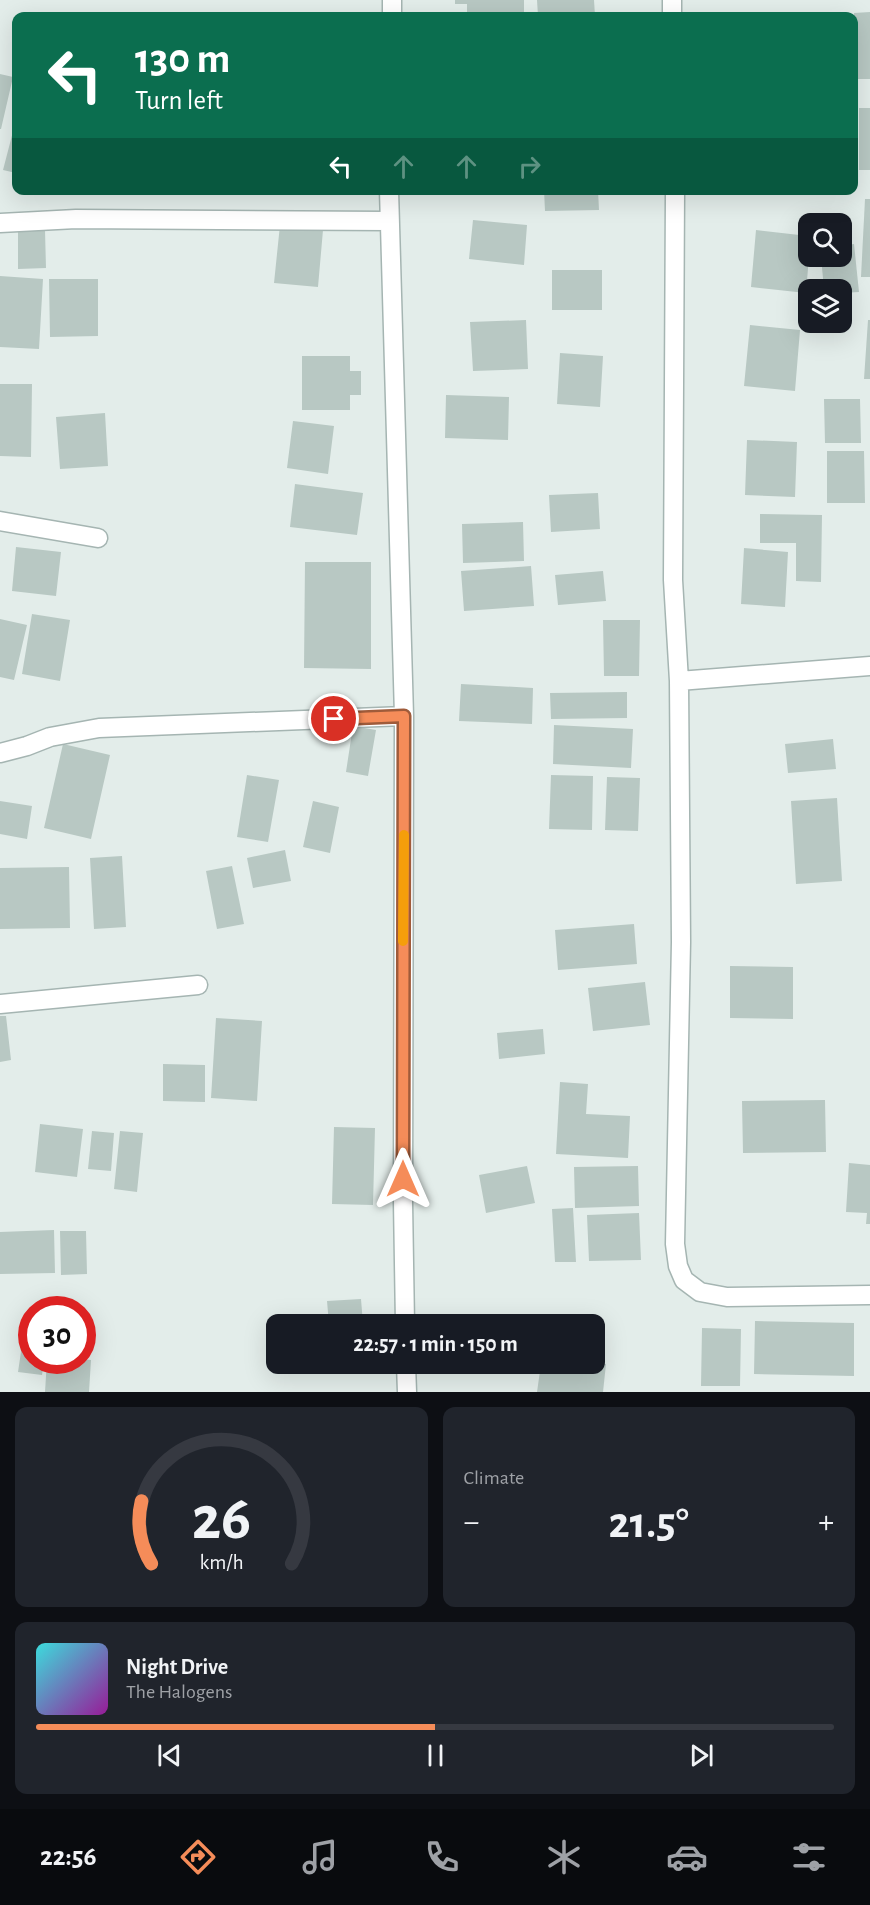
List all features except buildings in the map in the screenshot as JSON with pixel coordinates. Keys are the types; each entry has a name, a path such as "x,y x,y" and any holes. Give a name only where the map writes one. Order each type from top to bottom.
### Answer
{"street":[{"path":"389,195 404,716 405,1314"},
{"path":"675,195 673,579 679,681 681,942 675,1244 678,1266 684,1280 700,1292 727,1297 870,1295"},
{"path":"0,223 76,219 388,221"},
{"path":"0,520 98,538"},
{"path":"679,681 870,666"},
{"path":"0,753 50,737 99,728 404,716"},
{"path":"0,1004 198,985"},
{"path":"406,1374 407,1392"}],"slow traffic":[{"path":"403,941 404,835"}],"route":[{"path":"334,719 404,716 403,1179"}]}
